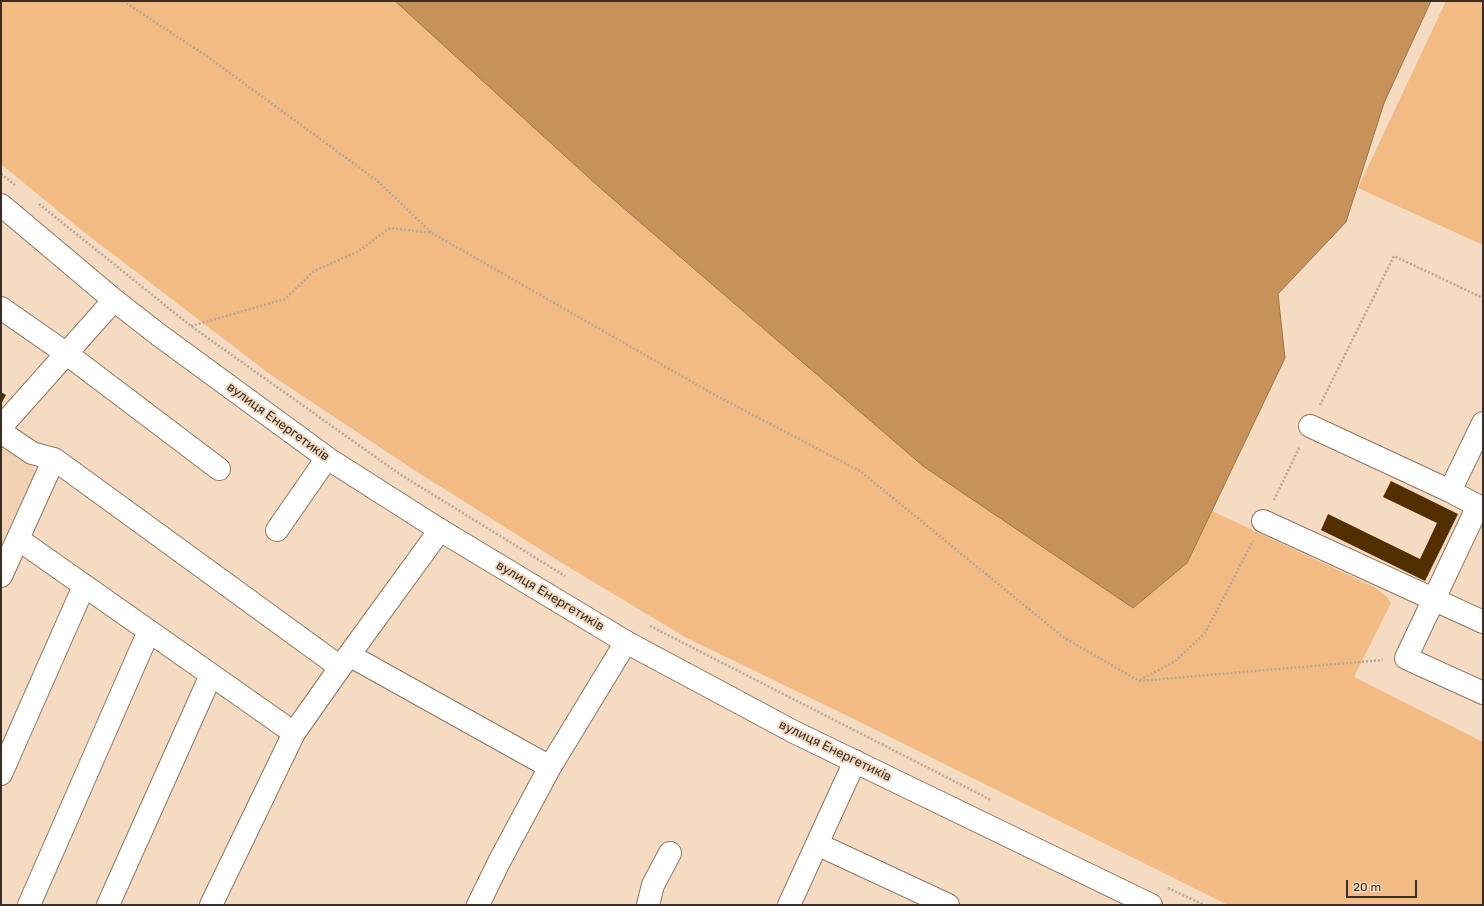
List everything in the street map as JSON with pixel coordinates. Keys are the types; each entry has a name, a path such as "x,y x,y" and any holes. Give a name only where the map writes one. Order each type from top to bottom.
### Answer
{"main road":[{"name":"вулиця Енергетиків","path":"1,205 114,300 159,335 327,458 440,530 626,642 794,732 1151,905"},
{"path":"1,427 114,300"},
{"path":"1,308 67,354 219,469"},
{"path":"1450,491 1483,422"},
{"path":"1310,426 1450,491 1478,506 1406,658 1483,693"},
{"path":"1,432 32,453 54,460 345,661 550,767"},
{"path":"277,530 327,458"},
{"path":"1,576 54,460"},
{"path":"1264,521 1483,622"},
{"path":"211,905 294,733 440,530"},
{"path":"18,539 294,733"},
{"path":"1,774 84,586"},
{"path":"29,905 149,631"},
{"path":"478,905 500,860 550,767 626,642"},
{"path":"108,905 211,675"},
{"path":"790,905 855,761"},
{"path":"817,844 938,903"},
{"path":"648,905 653,885 670,853"}],"path":[{"path":"123,1 208,57 375,179 432,233 714,394 860,471 1063,636 1139,681 1406,658"},
{"path":"1,174 19,188"},
{"path":"38,203 191,326 398,473 572,580"},
{"path":"191,326 285,299 314,271 359,251 390,228 432,233"},
{"path":"1139,681 1174,662 1205,633 1264,521 1394,256 1483,298"},
{"path":"646,624 995,802"},
{"path":"1163,885 1204,905"}],"shaded area":[{"path":"1,1 395,1 598,186 923,466 1133,608 1187,563 1212,511 1374,587 1386,596 1391,603 1354,677 1483,742 1483,905 1228,905 860,722 685,637 562,563 422,475 271,375 80,229 1,164"},
{"path":"395,1 1431,1 1384,103 1346,222 1278,294 1285,358 1187,563 1133,608 923,466 598,186"},
{"path":"1446,1 1483,1 1483,245 1358,188"},
{"path":"1,438 39,473 1,556"}],"building":[{"path":"1,392 6,395 1,404"},
{"path":"1391,481 1458,514 1425,581 1321,530 1328,514 1420,559 1437,523 1383,497"}]}
